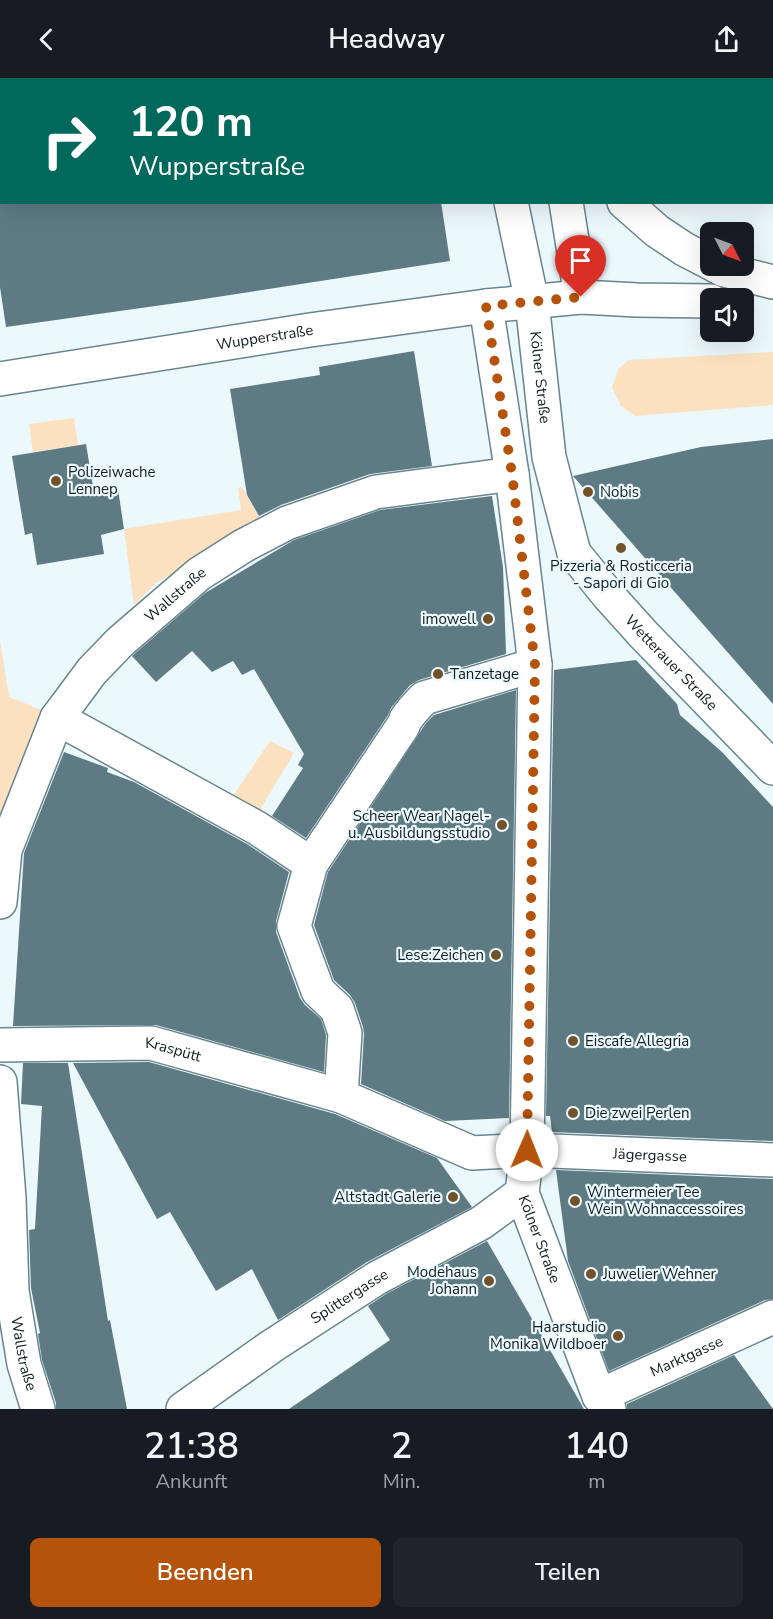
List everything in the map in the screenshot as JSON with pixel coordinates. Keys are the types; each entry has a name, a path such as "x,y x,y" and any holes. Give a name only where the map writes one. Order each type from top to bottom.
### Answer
{"street":[{"name":"Kölner Straße","path":"511,204 532,302 549,457 574,553"},
{"path":"566,204 581,297"},
{"path":"626,204 657,231 700,257"},
{"path":"748,276 773,282"},
{"name":"Wupperstraße","path":"0,379 310,330 486,306 581,297 700,301"},
{"path":"754,298 773,297"},
{"name":"Kölner Straße","path":"486,306 512,474 535,665 527,1150 522,1193 604,1403"},
{"name":"Wallstraße","path":"0,902 5,850 57,718 92,671 120,642 199,574 243,546 287,523 376,492 512,474"},
{"name":"Wetterauer Straße","path":"574,553 643,634 773,768"},
{"path":"341,1096 345,1033 337,1009 318,991 294,926 311,864 412,711 424,698 535,665"},
{"path":"57,718 257,828 311,864"},
{"name":"Kraspütt","path":"0,1045 151,1043 341,1096 472,1153 527,1150"},
{"name":"Wallstraße","path":"0,1082 9,1198 12,1291 24,1364 38,1409"},
{"name":"Jägergasse","path":"527,1150 773,1160"},
{"name":"Splittergasse","path":"183,1409 272,1346 377,1278 481,1223 522,1193"},
{"name":"Marktgasse","path":"604,1403 773,1317"}],"shaded area":[{"path":"773,352 773,405 635,416 621,406 612,387 619,368 629,360"},
{"path":"74,418 78,445 33,452 29,424"},
{"path":"242,487 262,522 156,583 134,605 124,529 241,510 238,488"},
{"path":"0,640 9,697 44,711 0,827"},
{"path":"270,741 294,753 258,813 233,796"}],"building":[{"path":"0,204 441,204 450,261 6,327 0,287"},
{"path":"414,351 432,466 370,474 281,505 259,516 247,495 230,389 320,375 319,367"},
{"path":"773,439 773,704 573,476 701,447"},
{"path":"86,444 94,492 118,489 124,529 101,535 104,554 37,565 32,533 25,535 12,456"},
{"path":"492,496 503,567 506,654 419,680 410,685 391,708 306,838 272,816 303,768 298,765 304,754 254,669 242,675 233,661 212,672 192,651 156,682 132,656 205,593 294,540 380,510"},
{"path":"636,660 677,704 680,715 722,752 773,807 773,1141 552,1132 550,1116 546,1116 554,670"},
{"path":"516,690 509,1118 445,1121 361,1084 363,1027 355,1003 334,980 314,925 328,872 426,723 434,715"},
{"path":"64,752 108,768 107,772 134,782 247,844 289,872 276,921 276,932 300,998 321,1019 326,1035 324,1072 156,1025 13,1026 24,853"},
{"path":"149,1062 335,1114 437,1158 472,1207 367,1262 278,1320 252,1269 216,1291 170,1212 157,1219 73,1063"},
{"path":"23,1063 68,1063 108,1321 110,1320 127,1409 56,1409 42,1360 38,1334 40,1333 31,1288 29,1230 35,1229 42,1106 21,1104"},
{"path":"556,1170 773,1179 773,1299 765,1300 609,1371 568,1261"},
{"path":"487,1241 584,1409 289,1409 390,1340 368,1306 386,1294"},
{"path":"734,1355 773,1409 627,1409 627,1404"}],"place":[{"name":"Polizeiwache Lennep","path":"56,481"},
{"name":"Nobis","path":"588,492"},
{"name":"Pizzeria & Rosticceria - Sapori di Gio","path":"621,548"},
{"name":"imowell","path":"488,619"},
{"name":"Tanzetage","path":"438,674"},
{"name":"Scheer Wear Nagel- u. Ausbildungsstudio","path":"502,825"},
{"name":"Lese:Zeichen","path":"496,955"},
{"name":"Eiscafe Allegria","path":"573,1041"},
{"name":"Die zwei Perlen","path":"573,1113"},
{"name":"Altstadt Galerie","path":"453,1197"},
{"name":"Wintermeier Tee Wein Wohnaccessoires","path":"575,1201"},
{"name":"Juwelier Wehner","path":"591,1274"},
{"name":"Modehaus Johann","path":"489,1281"},
{"name":"Haarstudio Monika Wildboer","path":"618,1336"}],"route":[{"path":"527,1150 535,665 512,474 486,306 581,297"}]}
